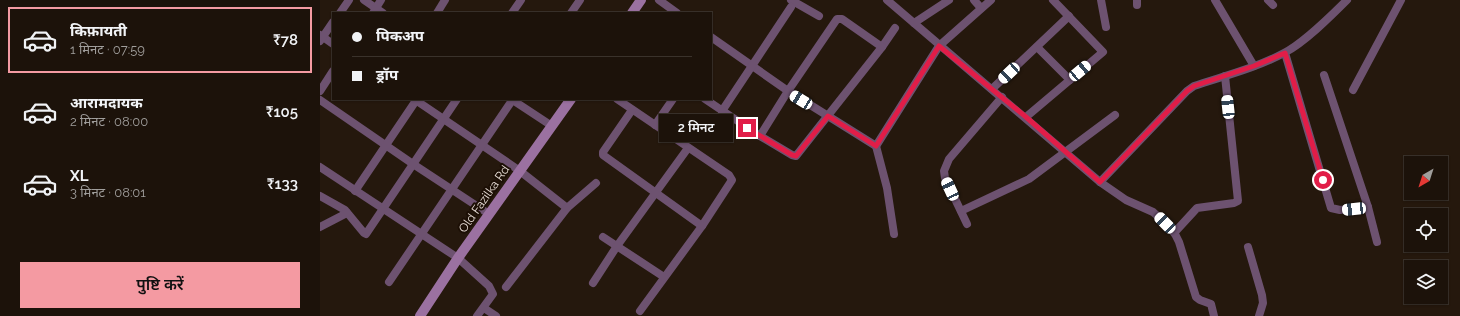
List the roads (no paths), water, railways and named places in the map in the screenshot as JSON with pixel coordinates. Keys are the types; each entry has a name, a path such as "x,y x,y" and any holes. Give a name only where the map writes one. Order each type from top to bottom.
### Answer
{"main road":[{"path":"633,12 641,0"},
{"name":"Old Fazilka Rd","path":"420,316 458,258 570,100"}],"street":[{"path":"341,12 349,0"},
{"path":"364,0 374,11 381,0"},
{"path":"438,12 445,0"},
{"path":"513,12 521,0"},
{"path":"572,12 580,0"},
{"path":"659,0 676,12"},
{"path":"887,0 939,46 1026,117 1100,182 1126,200 1153,212 1174,233 1180,242 1196,297 1211,304 1214,316"},
{"path":"914,23 949,0"},
{"path":"974,0 981,8"},
{"path":"876,146 939,46 991,0"},
{"path":"1026,117 1102,52 1060,4 1053,0"},
{"path":"1101,0 1106,27"},
{"path":"1215,0 1254,66"},
{"path":"1100,182 1187,91 1194,86 1254,66 1285,53 1328,19 1347,0"},
{"path":"1353,90 1401,0"},
{"path":"722,111 791,3 819,16"},
{"path":"992,89 1069,16"},
{"path":"760,136 788,91 837,19 842,19 882,47"},
{"path":"332,23 321,38 332,44"},
{"path":"706,100 760,136 796,156 882,47 895,28"},
{"path":"712,40 788,91 876,146 887,188 894,234"},
{"path":"1037,47 1070,80"},
{"path":"1285,53 1331,208 1334,210 1340,210 1368,207"},
{"path":"320,91 332,73"},
{"path":"1324,75 1368,207 1377,242"},
{"path":"1174,233 1197,208 1234,203 1238,201 1225,76"},
{"path":"967,224 945,178 946,166 1002,97"},
{"path":"320,100 386,146 490,214"},
{"path":"355,191 415,100"},
{"path":"417,100 520,171 567,208"},
{"path":"320,196 347,213 365,234 368,232 456,100"},
{"path":"389,282 511,100"},
{"path":"513,100 552,126"},
{"path":"618,100 729,175 732,180 702,226 640,311"},
{"path":"655,126 672,100"},
{"path":"632,110 603,152 603,155 702,226"},
{"path":"961,211 1022,183 1115,115"},
{"path":"593,283 655,192 688,148"},
{"path":"320,168 382,210 458,258 492,289 493,294 477,316"},
{"path":"506,287 567,208 596,183"},
{"path":"320,227 347,213"},
{"path":"603,237 664,277"},
{"path":"1248,248 1262,295 1263,303 1259,316"},
{"path":"484,308 496,316"}]}
